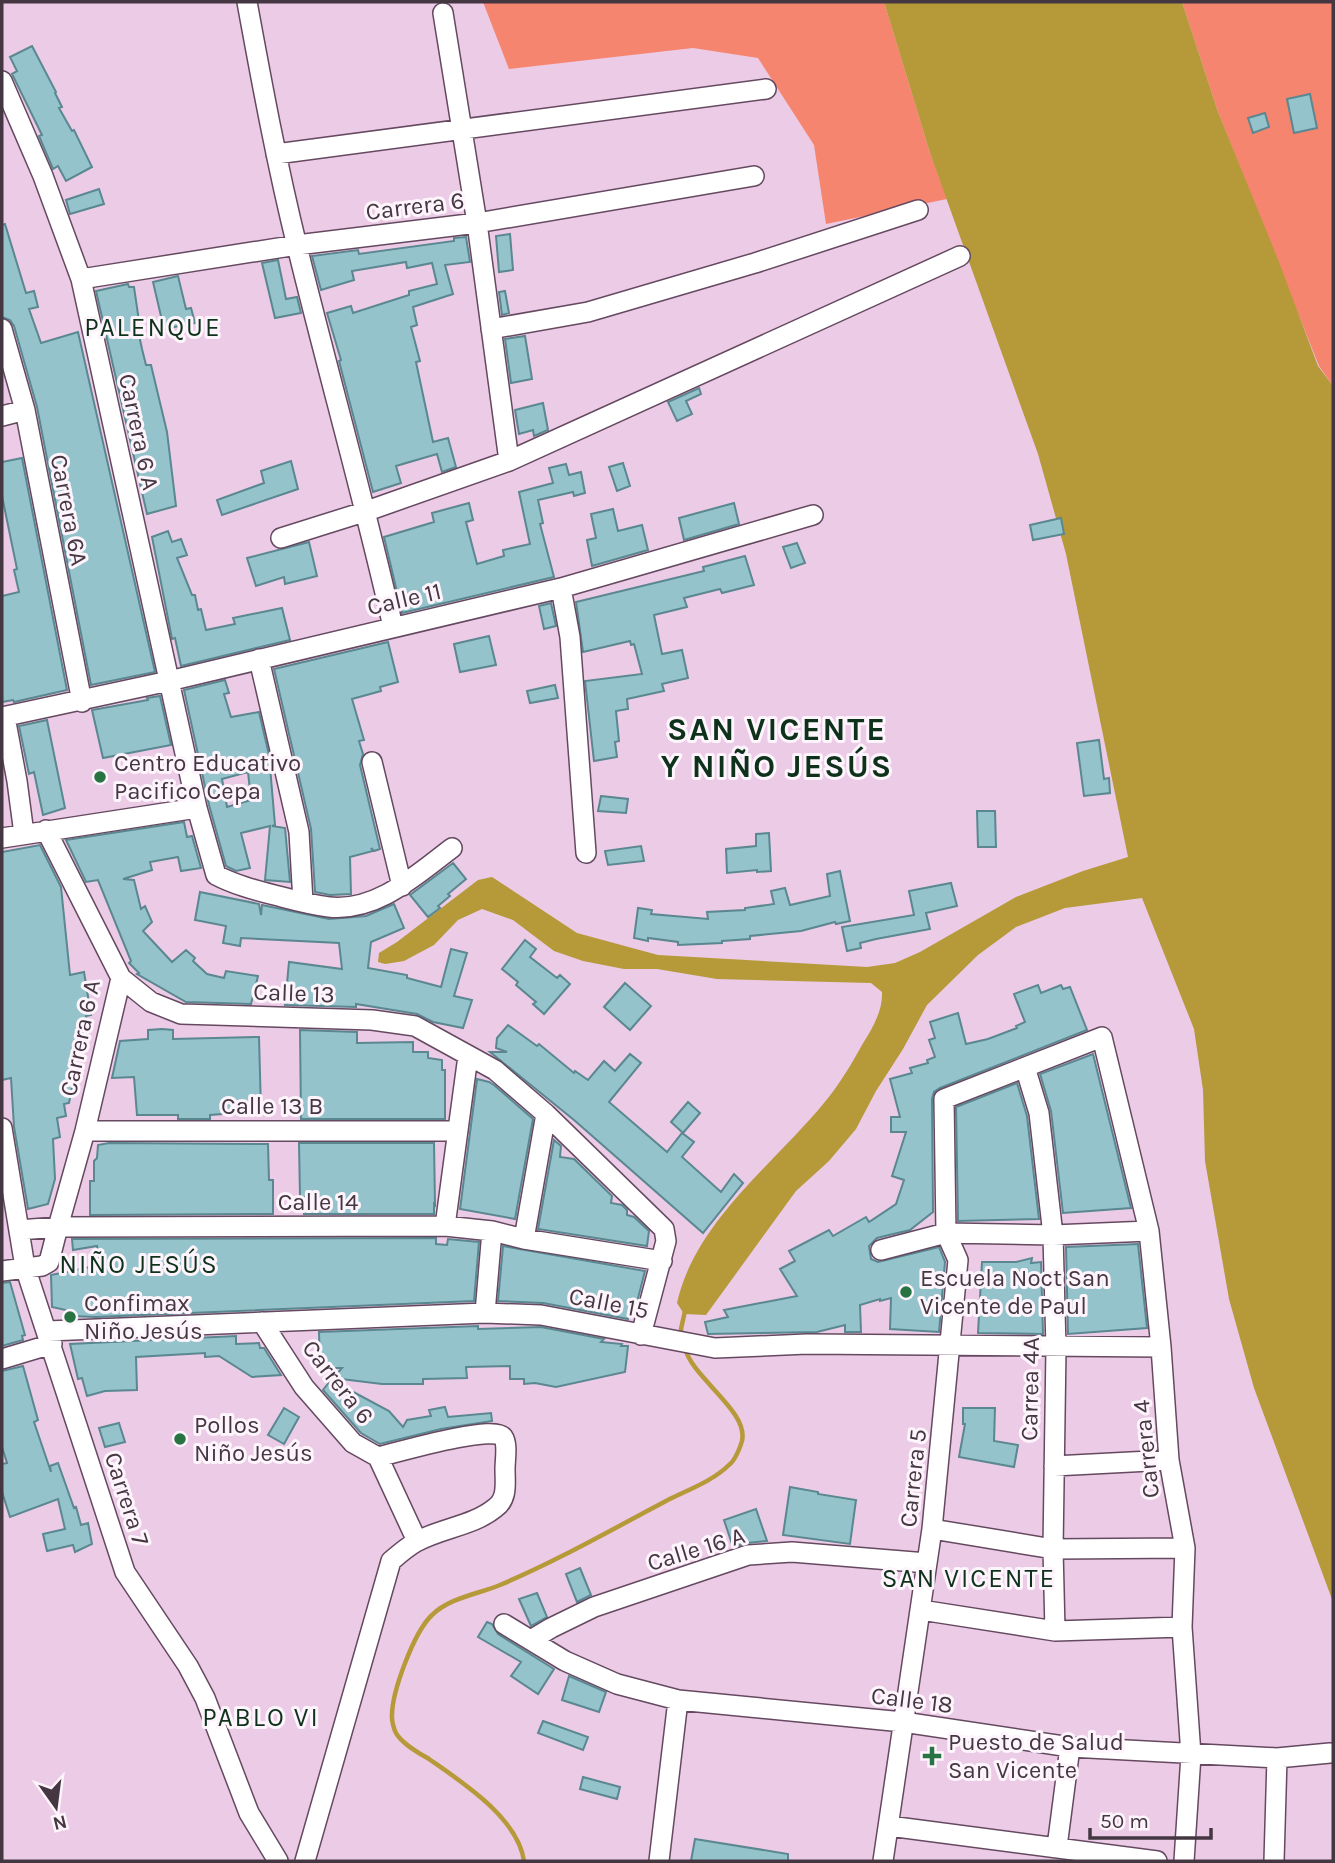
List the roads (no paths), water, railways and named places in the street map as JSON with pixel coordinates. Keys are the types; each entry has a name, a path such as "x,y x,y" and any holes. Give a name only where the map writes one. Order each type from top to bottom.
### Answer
{"street":[{"path":"247,2 296,245 367,511 393,627"},
{"path":"443,13 477,223 509,461"},
{"name":"Carrera 6 A","path":"2,81 43,176 80,279 197,808 216,875 248,889 303,902"},
{"path":"276,154 766,89"},
{"name":"Carrera 6","path":"80,279 296,245 477,223 754,176"},
{"path":"491,329 588,312 755,263 918,209"},
{"path":"281,538 509,461 960,256"},
{"name":"Carrera 6A","path":"2,329 25,410 82,702"},
{"path":"2,416 25,410"},
{"name":"Calle 11","path":"3,717 82,702 561,588 814,515"},
{"path":"561,588 570,637 586,853"},
{"path":"259,659 299,832 303,902 331,907 361,904 402,886 452,848"},
{"path":"3,717 17,780 24,834"},
{"path":"372,762 402,886"},
{"path":"2,838 197,808"},
{"name":"Carrera 6 A","path":"46,830 121,978 85,1130 58,1227"},
{"name":"Calle 13","path":"121,978 151,1002 181,1014 372,1020 415,1026 495,1070 545,1114 664,1229 666,1241 662,1261"},
{"name":"Carrera 4","path":"1025,1067 1102,1037 1149,1231 1169,1460 1185,1548 1182,1627 1191,1755 1184,1861"},
{"path":"445,1226 468,1056"},
{"name":"Carrera 5","path":"883,1861 932,1529 958,1260 946,1233 944,1099 1025,1067"},
{"name":"Carrea 4A","path":"1025,1067 1039,1113 1053,1235 1056,1348 1053,1549 1055,1631"},
{"path":"524,1239 545,1114"},
{"name":"Carrera 7","path":"2,1128 26,1267 125,1572 194,1676 249,1813 280,1860"},
{"name":"Calle 13 B","path":"85,1130 458,1131"},
{"name":"Calle 14","path":"19,1230 58,1227 445,1226 492,1230 524,1239 662,1261"},
{"path":"2,1271 42,1266 49,1262 58,1227"},
{"path":"485,1313 492,1230"},
{"path":"881,1250 946,1233 1053,1235 1149,1231"},
{"path":"651,1336 662,1261"},
{"name":"Calle 15","path":"2,1359 50,1337 262,1322 485,1313 541,1315 715,1348 807,1344 1161,1347"},
{"name":"Carrera 6","path":"262,1322 304,1387 353,1443 378,1457 417,1541"},
{"path":"305,1861 391,1561 417,1541 489,1513 501,1503 505,1492 504,1438 500,1434 488,1433 429,1444 378,1457"},
{"path":"1054,1466 1169,1460"},
{"path":"932,1529 1053,1549 1185,1548"},
{"name":"Calle 16 A","path":"531,1640 594,1607 748,1555 792,1552 927,1563"},
{"path":"921,1610 1055,1631 1182,1627"},
{"name":"Calle 18","path":"503,1624 565,1661 617,1684 678,1700 903,1722 1070,1747 1277,1758 1331,1753"},
{"path":"659,1861 678,1700"},
{"path":"1057,1847 1070,1747"},
{"path":"1274,1861 1277,1758"},
{"path":"889,1826 1157,1861"}],"waterway":[{"path":"682,1336 685,1311"},
{"path":"524,1861 520,1845 511,1830 487,1802 399,1737 392,1718 399,1679 418,1635 439,1609 563,1556 707,1481 732,1462 742,1441 742,1430 729,1406 698,1371 685,1348"}],"place":[{"name":"Centro Educativo Pacifico Cepa","path":"100,777"},
{"name":"Escuela Noct San Vicente de Paul","path":"906,1292"},
{"name":"Confimax Niño Jesús","path":"70,1317"},
{"name":"Pollos Niño Jesús","path":"180,1439"},
{"name":"Puesto de Salud San Vicente","path":"932,1756"}],"district":[{"name":"PALENQUE","path":"153,327"},
{"name":"SAN VICENTE Y NIÑO JESÚS","path":"777,748"},
{"name":"NIÑO JESÚS","path":"139,1264"},
{"name":"SAN VICENTE","path":"969,1578"},
{"name":"PABLO VI","path":"261,1717"}]}
